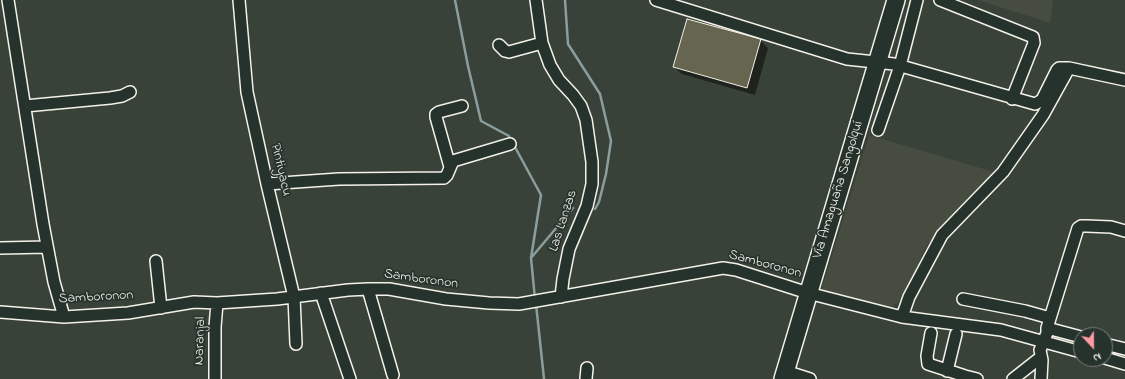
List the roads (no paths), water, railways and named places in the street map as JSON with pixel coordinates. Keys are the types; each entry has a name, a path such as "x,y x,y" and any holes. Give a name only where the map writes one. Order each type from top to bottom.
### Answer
{"highway":[{"name":"Vía Amaguaña Sangolquí","path":"784,375 896,0"}],"street":[{"path":"8,0 47,247 54,282 64,317"},
{"name":"Pintiyacu","path":"239,0 247,92 294,297 296,344"},
{"name":"Las Lanzas","path":"536,0 542,42 553,72 581,106 586,120 592,162 592,184 587,206 569,248 558,298"},
{"path":"656,0 847,59 900,66 1012,99 1035,104 1042,100 1059,68 1069,68 1125,80"},
{"path":"878,130 900,66 917,0"},
{"path":"940,0 1033,37 1034,43 1012,99"},
{"path":"499,45 502,49 509,52 542,42"},
{"path":"902,317 908,297 942,235 1003,172 1043,115 1069,68"},
{"path":"25,106 110,98 122,96 130,92"},
{"path":"450,166 436,114 462,106"},
{"path":"267,184 339,179 444,178 453,162 510,144"},
{"path":"1041,379 1042,372 1040,350 1047,333 1078,228 1081,226 1111,227 1125,231"},
{"path":"0,248 47,247"},
{"path":"156,261 161,308"},
{"name":"Samboronon","path":"0,312 64,317 128,314 194,302 217,303 368,289 388,289 446,300 519,304 723,268 736,270 808,293 902,317 1001,330 1073,350"},
{"path":"368,289 393,375"},
{"path":"321,294 350,379"},
{"path":"963,299 1025,311 1073,334"},
{"name":"Naranjal","path":"215,379 217,303"},
{"path":"931,333 927,362 930,366 977,379"},
{"path":"947,371 956,334"},
{"path":"1113,346 1125,349"},
{"path":"1012,379 1041,357"},
{"path":"1113,360 1125,364"},
{"path":"784,375 810,379"}],"waterway":[{"path":"455,0 481,121 509,136 541,195 531,258 535,299"},
{"path":"565,0 568,44 600,94 611,141 606,174 599,202 595,209"},
{"path":"531,258 573,208"},
{"path":"536,304 544,379"}]}
